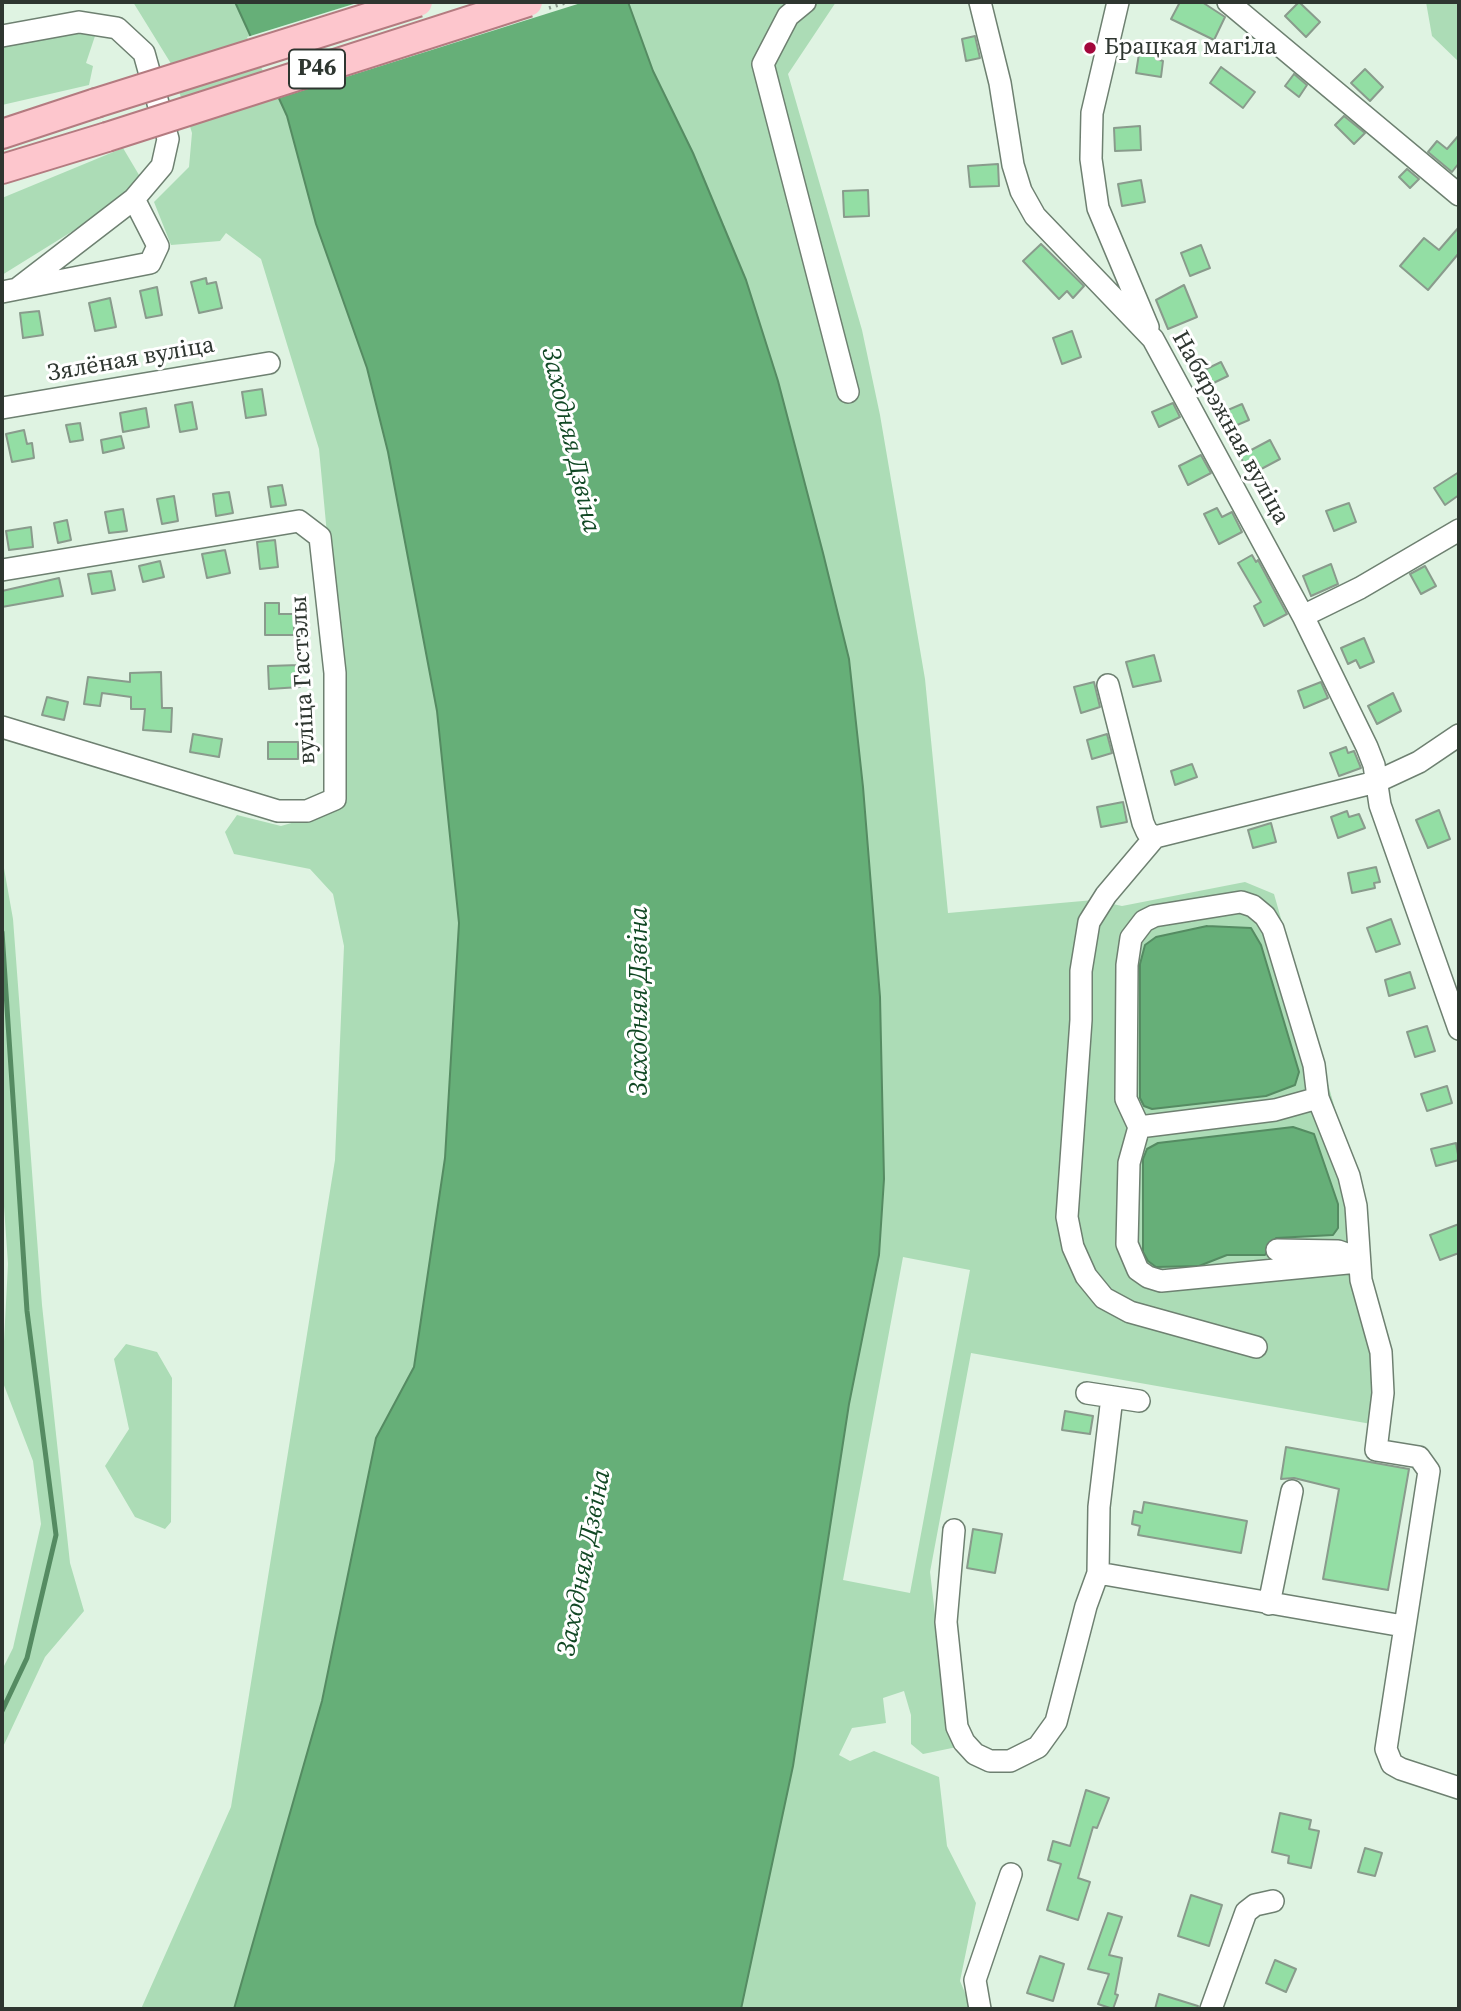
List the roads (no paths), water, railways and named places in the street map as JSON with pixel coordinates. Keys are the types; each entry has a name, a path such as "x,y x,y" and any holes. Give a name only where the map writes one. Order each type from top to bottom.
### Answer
{"main road":[{"name":"Р46","path":"2,134 418,2"},
{"name":"Р46","path":"2,169 528,2"}],"street":[{"path":"805,2 788,16 763,64 848,392"},
{"name":"Набярэжная вуліца","path":"980,2 999,83 1013,165 1021,191 1035,216 1153,339 1303,616 1367,747 1380,805 1459,1028"},
{"path":"1118,2 1092,113 1091,159 1098,208 1153,339"},
{"path":"1228,2 1459,195"},
{"path":"2,36 79,22 117,28 144,53 168,139 162,166 134,199 9,290"},
{"path":"9,290 150,263 158,246 134,199"},
{"name":"Зялёная вуліца","path":"2,408 269,363"},
{"name":"вуліца Гастэлы","path":"2,570 299,521 320,537 335,673 335,799 307,811 278,811 2,727"},
{"path":"1303,616 1360,588 1459,530"},
{"path":"1108,685 1143,823 1155,837"},
{"path":"1256,1347 1130,1312 1104,1298 1086,1276 1073,1247 1067,1217 1082,1020 1081,971 1089,922 1106,895 1155,837 1376,782 1419,762 1459,735"},
{"path":"1358,1262 1207,1279 1161,1281 1148,1277 1138,1269 1127,1244 1129,1163 1139,1126 1126,1099 1127,965 1131,938 1137,927 1154,916 1227,902 1241,902 1253,906 1265,916 1272,929 1314,1065 1318,1098 1349,1176 1356,1206 1358,1262 1381,1352 1382,1393 1376,1450 1419,1457 1429,1471 1386,1749 1392,1764 1401,1769 1459,1788"},
{"path":"1139,1126 1275,1110 1318,1098"},
{"path":"1277,1250 1338,1251 1350,1254 1358,1262"},
{"path":"1087,1393 1139,1401"},
{"path":"954,1530 946,1622 957,1727 964,1742 975,1754 990,1761 1010,1761 1025,1756 1048,1737 1056,1723 1086,1606 1098,1573 1098,1507 1112,1397"},
{"path":"1269,1604 1292,1491"},
{"path":"1098,1573 1403,1626"},
{"path":"980,2009 975,1980 1011,1874"},
{"path":"1211,2009 1246,1912 1255,1905 1273,1901"}],"water":[{"name":"Заходняя Дзвіна","path":"235,2 628,2 653,71 693,153 746,280 778,381 823,553 849,659 863,787 880,997 884,1179 879,1255 849,1404 793,1766 741,2009 234,2009 322,1701 376,1438 414,1367 445,1158 459,923 437,711 388,452 367,368 316,224 287,116"},
{"path":"1207,926 1251,928 1261,945 1299,1072 1295,1085 1266,1096 1152,1109 1144,1106 1140,1098 1140,964 1145,945 1156,937"},
{"path":"1293,1127 1314,1134 1338,1204 1338,1228 1333,1235 1276,1238 1265,1255 1227,1255 1199,1266 1156,1267 1148,1261 1143,1252 1143,1159 1147,1149 1158,1143"}],"waterway":[{"path":"2,932 27,1311 56,1535 27,1658 2,1711"}],"place":[{"name":"Брацкая магіла","path":"1090,48"}]}
